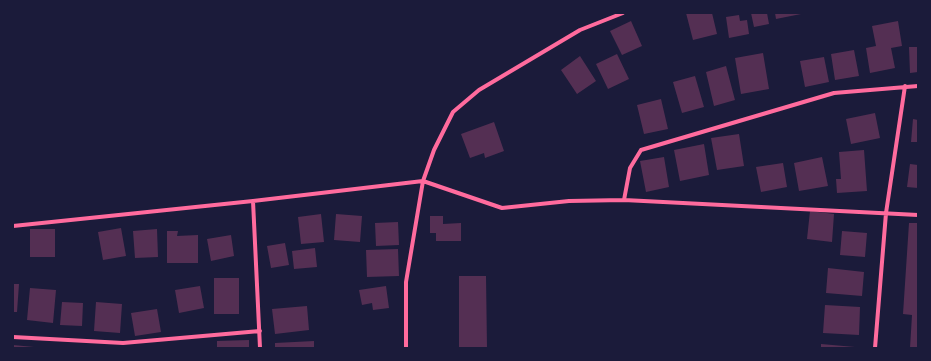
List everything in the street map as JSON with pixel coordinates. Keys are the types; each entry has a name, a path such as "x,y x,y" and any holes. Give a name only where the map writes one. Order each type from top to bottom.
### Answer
{"street":[{"path":"406,348 406,282 424,181 434,150 453,112 479,90 580,30 623,13"},
{"path":"874,348 886,213 905,86"},
{"path":"624,200 630,168 641,150 834,93 918,86"},
{"path":"13,226 253,201 424,181 502,208 569,201 624,200 918,215"},
{"path":"253,201 260,348"},
{"path":"13,337 123,343 260,331"}],"building":[{"path":"686,13 712,13 717,34 693,40"},
{"path":"751,13 767,13 769,24 754,27"},
{"path":"775,13 800,13 801,14 776,19"},
{"path":"739,15 740,21 747,20 749,34 729,38 726,17"},
{"path":"631,21 642,46 622,55 610,31"},
{"path":"898,21 902,46 891,48 895,68 870,73 866,48 876,46 872,26"},
{"path":"909,47 918,47 918,72 910,73"},
{"path":"854,50 859,76 835,80 831,54"},
{"path":"763,53 769,89 741,94 735,58"},
{"path":"617,54 629,79 608,89 596,64"},
{"path":"580,56 596,81 577,94 561,70"},
{"path":"824,57 829,82 805,87 800,61"},
{"path":"726,66 735,100 714,106 706,72"},
{"path":"695,76 704,107 682,113 673,82"},
{"path":"661,99 668,129 644,134 637,105"},
{"path":"875,113 880,138 851,144 846,119"},
{"path":"913,119 918,120 918,142 911,142"},
{"path":"494,122 504,151 485,158 484,153 470,158 461,134"},
{"path":"739,134 744,166 717,170 711,138"},
{"path":"704,144 709,175 680,181 674,150"},
{"path":"864,150 867,191 837,193 836,179 841,179 839,152"},
{"path":"664,157 669,187 646,192 640,161"},
{"path":"822,157 828,186 799,191 794,163"},
{"path":"783,163 787,187 761,192 756,167"},
{"path":"910,164 918,165 918,188 907,187"},
{"path":"810,211 834,214 832,242 807,239"},
{"path":"321,214 324,242 301,244 298,217"},
{"path":"336,214 362,216 360,242 334,240"},
{"path":"430,216 443,216 443,224 461,223 461,241 436,241 436,233 430,233"},
{"path":"398,222 399,245 376,246 375,223"},
{"path":"909,223 918,223 918,348 910,348 912,315 903,314"},
{"path":"121,228 126,256 103,260 98,232"},
{"path":"30,229 55,229 55,257 30,257"},
{"path":"157,229 158,257 135,258 133,231"},
{"path":"167,231 178,231 177,236 198,235 198,263 167,263"},
{"path":"842,231 867,233 865,257 840,255"},
{"path":"231,235 234,256 211,261 207,239"},
{"path":"285,243 289,265 271,268 267,246"},
{"path":"315,248 317,267 294,269 292,251"},
{"path":"398,249 399,276 367,277 366,250"},
{"path":"828,268 864,272 862,296 826,293"},
{"path":"459,276 486,276 487,348 459,348"},
{"path":"214,278 239,278 239,314 214,314"},
{"path":"13,284 19,284 17,312 13,312"},
{"path":"200,286 204,308 179,313 175,290"},
{"path":"386,286 389,308 373,310 372,303 362,305 359,290"},
{"path":"30,288 56,290 53,323 27,320"},
{"path":"62,302 83,303 82,326 60,325"},
{"path":"96,302 122,304 120,333 94,331"},
{"path":"825,305 860,307 859,335 823,333"},
{"path":"307,306 309,330 275,334 272,309"},
{"path":"157,309 161,332 135,336 131,313"},
{"path":"249,340 249,348 217,348 217,341"},
{"path":"314,341 314,348 275,348 275,343"},
{"path":"821,344 855,347 855,348 821,348"},
{"path":"13,345 34,347 34,348 13,348"}]}
